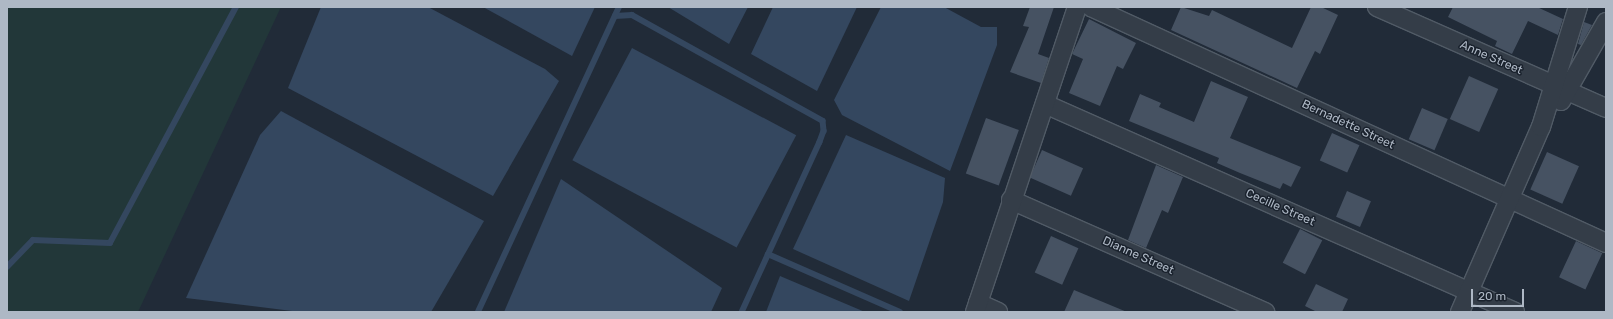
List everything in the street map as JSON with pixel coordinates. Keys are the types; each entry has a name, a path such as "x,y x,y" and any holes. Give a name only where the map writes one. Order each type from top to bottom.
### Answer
{"street":[{"path":"998,312 977,307 1011,200 1077,7"},
{"name":"Bernadette Street","path":"1090,7 1606,243"},
{"name":"Anne Street","path":"1377,7 1606,108"},
{"path":"1561,88 1578,7"},
{"path":"1460,312 1508,199 1541,127 1561,88 1606,22"},
{"name":"Cecille Street","path":"1045,104 1515,312"},
{"name":"Dianne Street","path":"1011,200 1266,312"}],"green space":[{"path":"7,7 281,7 138,312 7,312"}],"water":[{"path":"321,7 428,7 545,69 559,81 493,196 288,88"},
{"path":"483,7 595,7 572,56"},
{"path":"668,7 748,7 729,44"},
{"path":"773,7 857,7 817,91 751,54"},
{"path":"881,7 944,7 981,27 997,27 997,45 950,171 842,115 834,100"},
{"path":"632,48 796,135 737,247 572,160"},
{"path":"281,111 484,221 431,312 300,312 186,298 260,135"},
{"path":"846,135 945,178 943,202 909,301 793,249"},
{"path":"561,179 722,288 711,312 504,312"},
{"path":"780,276 865,312 766,312"}],"building":[{"path":"1030,7 1054,7 1038,54 1049,58 1041,83 1010,72 1029,27 1023,26"},
{"path":"1181,7 1209,16 1212,10 1292,48 1311,7 1321,7 1338,15 1320,54 1315,51 1297,88 1171,30"},
{"path":"1453,7 1537,7 1563,19 1558,35 1528,21 1512,54 1495,46 1497,41 1448,17"},
{"path":"1089,19 1136,43 1123,69 1117,66 1100,106 1069,93 1083,59 1072,54"},
{"path":"1584,22 1592,25 1581,45 1578,44"},
{"path":"1469,76 1498,89 1479,132 1450,119"},
{"path":"1211,81 1248,97 1230,138 1301,167 1291,187 1283,183 1280,189 1240,173 1217,163 1219,158 1129,121 1140,94 1161,103 1159,107 1194,122"},
{"path":"1422,108 1448,119 1434,150 1409,139"},
{"path":"986,118 1019,130 999,185 966,173"},
{"path":"1332,133 1359,145 1347,173 1320,160"},
{"path":"1042,150 1083,168 1071,196 1030,177"},
{"path":"1547,152 1579,166 1562,204 1530,189"},
{"path":"1156,165 1183,177 1168,213 1162,210 1146,248 1128,240"},
{"path":"1347,191 1371,201 1360,227 1336,217"},
{"path":"1300,229 1322,240 1305,274 1283,263"},
{"path":"1051,236 1078,248 1062,285 1035,273"},
{"path":"1576,241 1602,253 1585,290 1559,277"},
{"path":"1316,284 1348,299 1342,312 1317,312 1305,306"},
{"path":"1074,290 1127,312 1064,312"}],"waterway":[{"path":"7,267 33,240 110,243 236,7"},
{"path":"478,312 619,7"},
{"path":"615,16 632,15 823,121 824,131 820,142 742,312"},
{"path":"768,254 900,312"}]}
